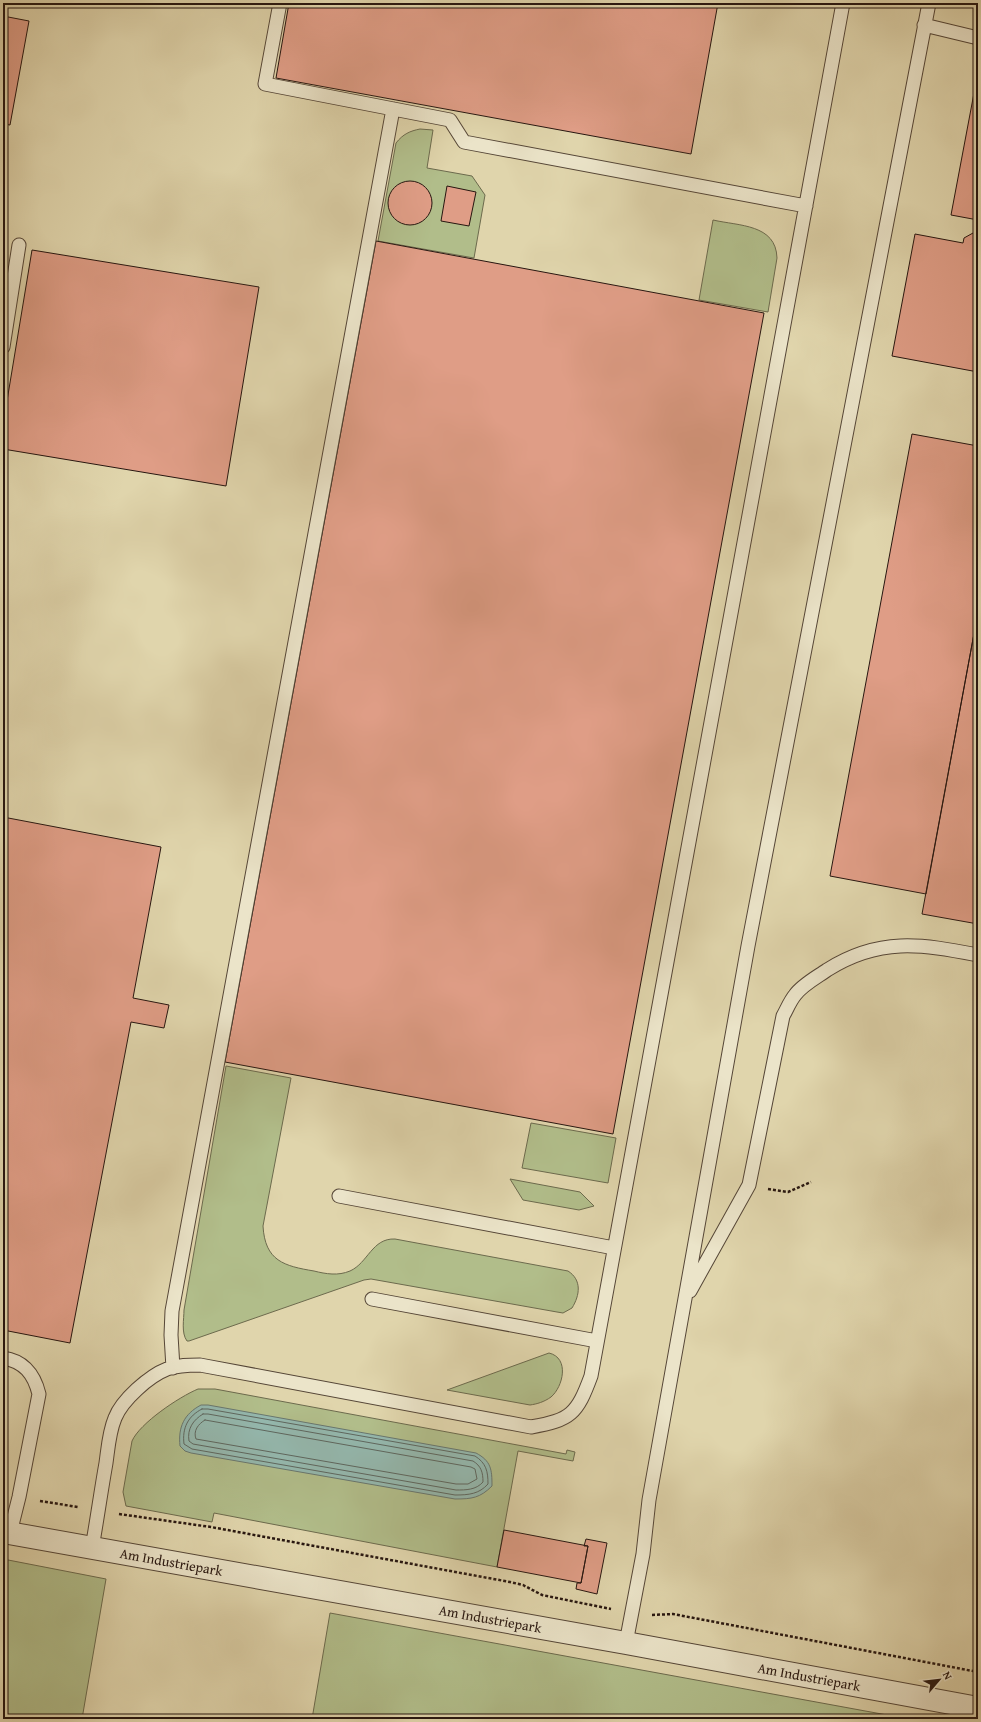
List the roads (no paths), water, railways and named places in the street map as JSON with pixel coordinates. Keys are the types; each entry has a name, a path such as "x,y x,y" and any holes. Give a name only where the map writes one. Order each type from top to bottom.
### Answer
{"street":[{"name":"Am Industriepark","path":"7,1532 978,1708"}],"lane":[{"path":"280,3 265,84 450,120 464,142 806,206"},
{"path":"92,1548 110,1438 115,1418 121,1407 147,1380 168,1368 186,1365 200,1365 531,1426 554,1423 570,1415 583,1398 591,1376 843,3"},
{"path":"626,1643 643,1554 649,1500 748,946 928,3"},
{"path":"924,25 978,38"},
{"path":"173,1368 171,1335 172,1311 392,109"},
{"path":"3,347 19,245"},
{"path":"685,1300 749,1185 783,1016 796,994 818,976 844,959 869,950 897,946 920,946 978,955"},
{"path":"339,1196 614,1248"},
{"path":"372,1299 597,1341"},
{"path":"3,1358 11,1359 31,1372 36,1382 39,1394 19,1497 7,1532"}],"water":[{"path":"201,1405 208,1405 476,1453 485,1459 490,1466 492,1486 484,1493 475,1497 455,1499 191,1453 185,1451 180,1446 181,1427 186,1417"}]}
